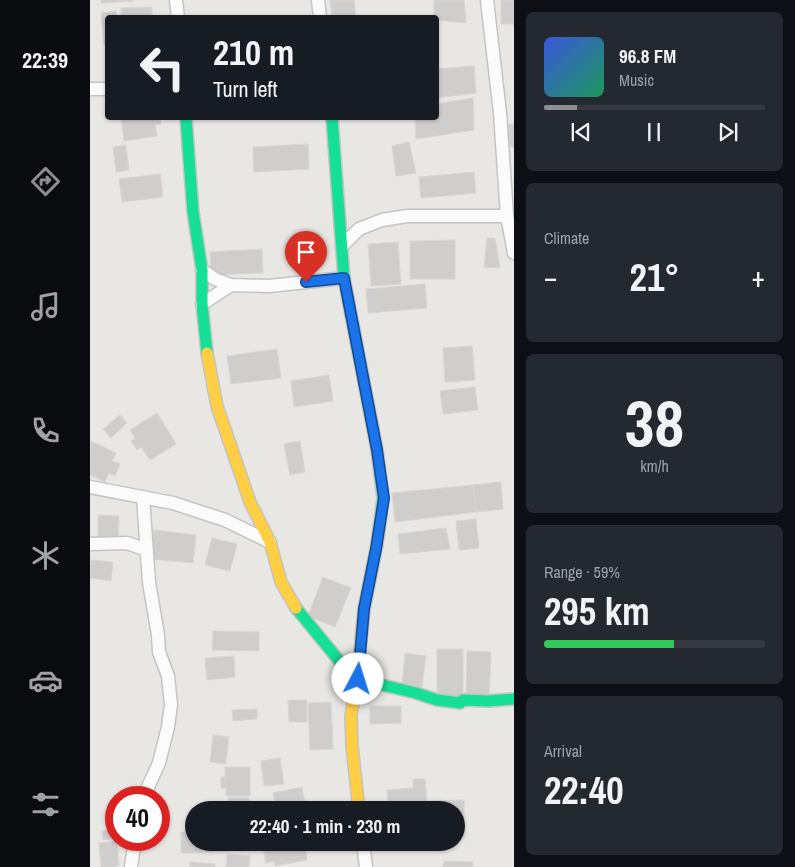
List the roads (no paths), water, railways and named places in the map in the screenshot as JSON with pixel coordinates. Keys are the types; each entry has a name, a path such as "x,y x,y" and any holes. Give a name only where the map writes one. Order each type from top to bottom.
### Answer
{"street":[{"path":"176,0 178,15"},
{"path":"318,0 320,15"},
{"path":"488,0 500,114 507,216 514,253"},
{"path":"90,89 105,89"},
{"path":"186,120 193,212 202,270 202,304 207,357 217,406 250,502 270,542 281,582 300,614 341,663 358,679 437,700 460,703 463,700 514,699"},
{"path":"332,120 344,278 384,498 364,609 358,679 351,716 358,801"},
{"path":"342,246 359,229 382,220 407,216 507,216"},
{"path":"202,270 215,279 231,286 269,286 344,278"},
{"path":"202,304 231,286"},
{"path":"90,487 173,503 225,520 270,542"},
{"path":"143,497 149,582 160,652 168,676 171,704 168,727 158,763 149,786"},
{"path":"127,544 146,534"},
{"path":"90,544 127,544 147,550"},
{"path":"131,867 133,851"},
{"path":"364,851 366,867"}]}
